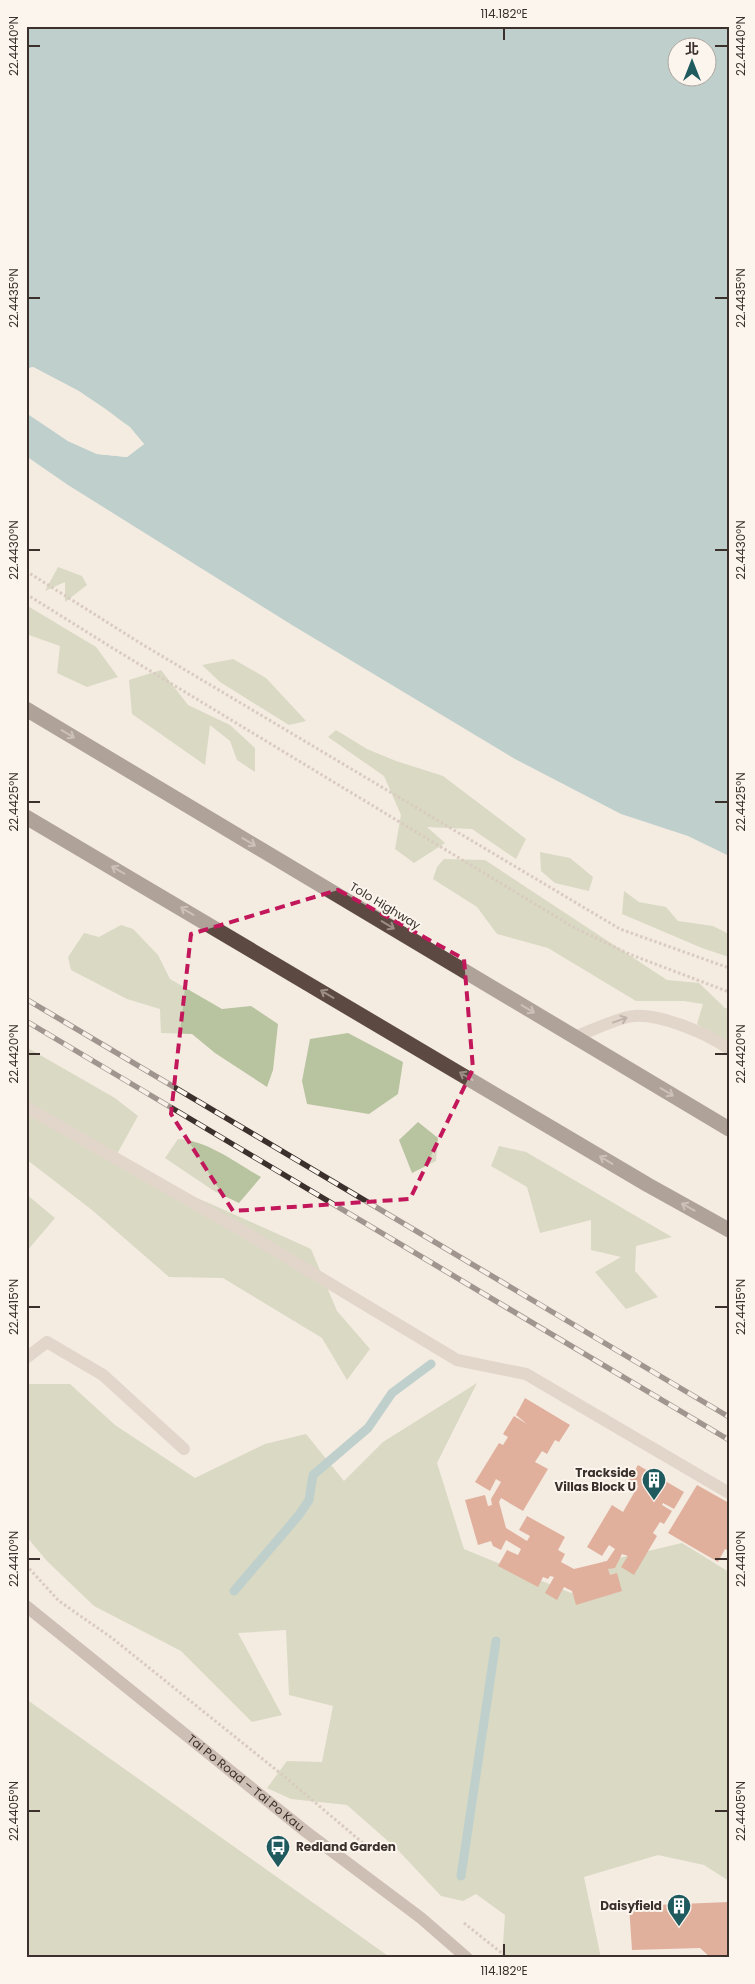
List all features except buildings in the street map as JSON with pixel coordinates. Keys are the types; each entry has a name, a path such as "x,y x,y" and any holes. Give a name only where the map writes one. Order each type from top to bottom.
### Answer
{"highway":[{"name":"Tolo Highway","path":"26,709 729,1129"},
{"path":"26,817 729,1230"}],"main road":[{"name":"Tai Po Road – Tai Po Kau","path":"26,1606 305,1831 421,1918 467,1958"}],"lane":[{"path":"575,1037 632,1016 661,1018 717,1040 729,1048"},
{"path":"26,1107 246,1233 457,1360 526,1374 729,1493"},
{"path":"26,1358 47,1342 103,1375 184,1449"}],"path":[{"path":"26,571 140,643 620,929 729,968"},
{"path":"26,594 573,927 629,954 729,992"},
{"path":"26,1566 59,1601 112,1638 284,1777 374,1853"},
{"path":"459,1920 508,1958"}],"highlighted area":[{"path":"338,890 464,959 473,1069 410,1199 233,1211 171,1114 191,934"}],"green space":[{"path":"58,567 82,576 87,585 65,602 65,582 45,591"},
{"path":"26,605 96,647 118,677 87,687 57,673 60,646 26,634"},
{"path":"233,659 266,678 306,721 289,725 220,682 202,665"},
{"path":"161,670 188,705 230,725 255,748 255,772 237,760 230,741 210,725 205,765 132,714 129,680"},
{"path":"336,730 367,749 396,761 443,776 526,839 516,859 472,829 427,827 445,843 414,863 395,849 401,815 384,776 328,737"},
{"path":"540,852 570,858 593,877 589,891 555,883 541,871"},
{"path":"444,859 485,860 667,980 699,983 724,1007 722,1007 729,1009 729,1045 697,1024 703,1004 684,1001 636,1001 548,948 497,934 477,907 433,879 437,867"},
{"path":"624,891 639,902 666,907 678,921 713,926 729,934 729,957 702,948 622,914"},
{"path":"121,925 133,929 158,955 170,979 222,1009 251,1006 278,1024 273,1070 267,1087 215,1053 192,1034 161,1033 160,1009 127,999 71,970 68,957 84,933 99,937"},
{"path":"348,1033 403,1062 398,1094 369,1114 307,1104 302,1081 310,1039"},
{"path":"26,1047 115,1098 138,1116 112,1163 211,1204 311,1249 337,1311 370,1349 347,1380 322,1338 223,1278 169,1277 92,1210 26,1159"},
{"path":"418,1122 438,1138 436,1161 412,1173 399,1140"},
{"path":"178,1139 200,1143 261,1177 239,1203 214,1191 165,1158"},
{"path":"499,1146 526,1152 672,1237 636,1246 635,1271 658,1297 626,1309 595,1272 621,1257 591,1250 591,1220 540,1233 527,1187 491,1166"},
{"path":"26,1194 55,1218 26,1252"},
{"path":"477,1383 437,1463 464,1549 571,1593 596,1588 602,1562 682,1543 729,1572 729,1881 704,1865 658,1855 584,1877 601,1958 502,1958 505,1915 476,1894 463,1901 441,1896 397,1849 347,1805 291,1799 267,1788 287,1761 322,1762 333,1706 289,1695 286,1630 238,1633 282,1715 252,1722 181,1651 94,1606 47,1561 26,1536 26,1384 70,1384 115,1425 195,1478 265,1444 306,1434 344,1481 383,1442"},
{"path":"26,1699 391,1958 26,1958"}],"water":[{"path":"26,26 729,26 729,856 688,836 621,814 515,759 292,625 68,485 26,456 26,412 68,441 97,454 127,457 144,444 120,420 93,400 33,367 26,369"}],"pier":[{"path":"33,367 79,391 130,427 144,444 127,457 97,454 68,441 26,413 26,410 69,439 98,451 126,455 140,443 128,429 78,393 33,369 26,371 26,369"}],"waterway":[{"path":"234,1591 299,1515 309,1500 313,1475 368,1428 392,1393 431,1364"},
{"path":"461,1876 496,1641"}],"railway":[{"path":"26,999 729,1417"},
{"path":"26,1021 729,1440"}],"place":[{"name":"Trackside Villas Block U","path":"654,1501"},
{"name":"Redland Garden","path":"278,1868"},
{"name":"Daisyfield","path":"679,1927"}]}
